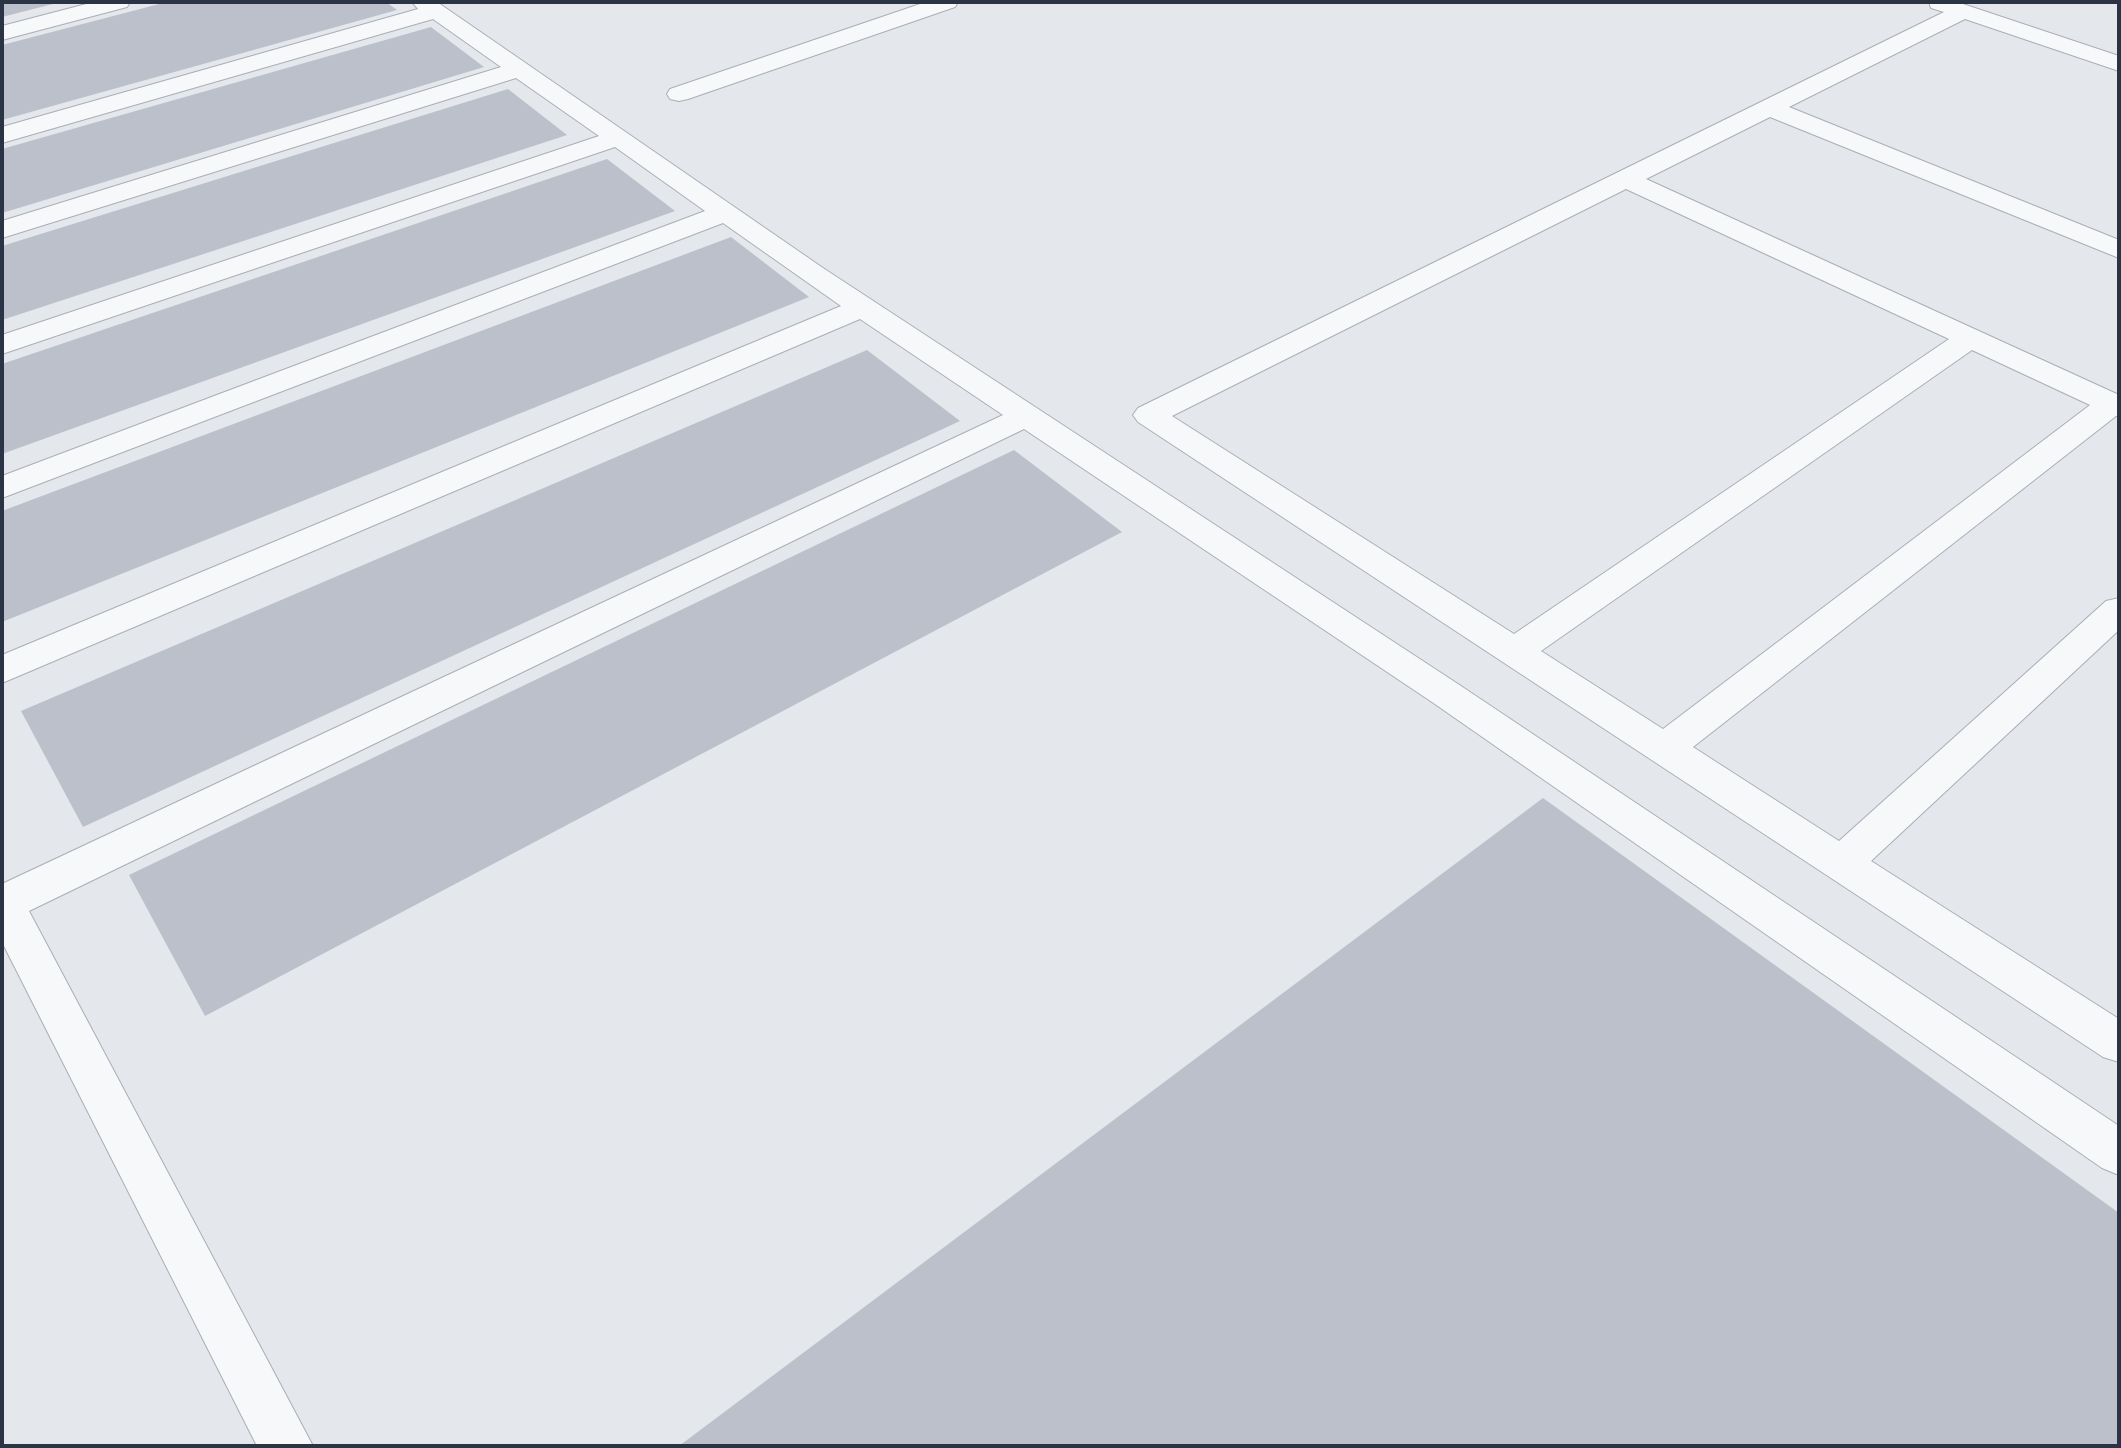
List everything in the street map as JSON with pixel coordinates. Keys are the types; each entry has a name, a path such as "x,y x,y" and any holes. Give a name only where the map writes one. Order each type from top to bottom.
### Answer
{"street":[{"path":"2,33 119,2"},
{"path":"679,94 947,2"},
{"path":"2,135 430,6 863,307 1445,693 2119,1153"},
{"path":"2119,64 1950,7 1769,108 1149,415 2119,1043"},
{"path":"2,230 520,69"},
{"path":"1769,108 2119,250"},
{"path":"2,345 618,138"},
{"path":"1626,179 2116,406 1664,748"},
{"path":"2,488 726,213"},
{"path":"2,670 863,307"},
{"path":"1514,652 1969,339"},
{"path":"286,1446 3,902 1027,416"},
{"path":"1842,863 2119,610"}],"building":[{"path":"2,2 57,2 57,3 2,17"},
{"path":"167,2 386,2 397,10 2,120 2,45"},
{"path":"431,27 484,67 2,213 2,149"},
{"path":"508,89 567,135 2,320 2,246"},
{"path":"607,159 675,211 2,454 2,364"},
{"path":"731,237 809,297 2,622 2,511"},
{"path":"867,350 960,421 83,827 21,711"},
{"path":"1014,450 1122,532 205,1016 129,875"},
{"path":"1543,798 2119,1213 2119,1446 679,1446"}]}
